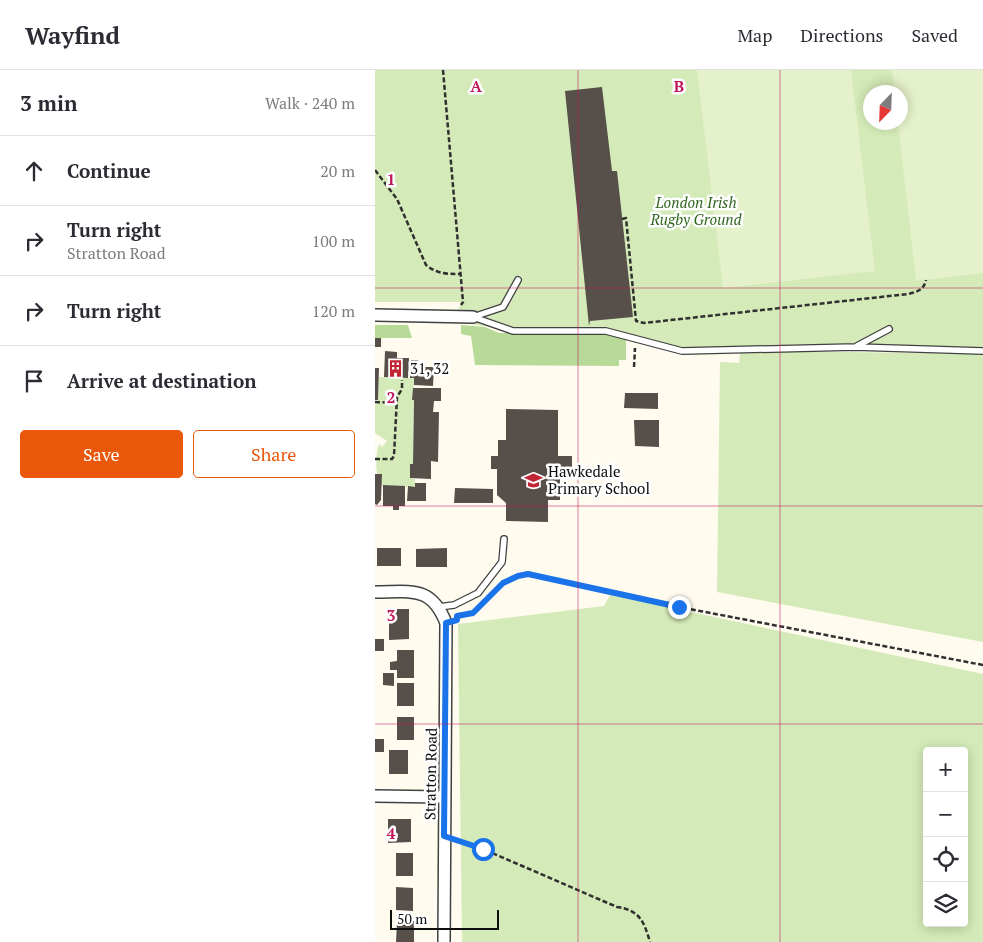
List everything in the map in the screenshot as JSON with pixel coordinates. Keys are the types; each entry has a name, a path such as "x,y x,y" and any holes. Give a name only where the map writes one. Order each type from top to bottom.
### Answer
{"street":[{"path":"375,315 455,315 473,317"},
{"path":"375,592 412,592 429,596 439,607"},
{"name":"Stratton Road","path":"439,607 446,623 444,942"},
{"path":"375,796 444,797"}],"lane":[{"path":"473,317 503,307 518,280"},
{"path":"473,317 513,331 606,331 683,351 855,347 983,352"},
{"path":"855,347 889,330"},
{"path":"439,607 454,605 478,593 502,562 504,539"}],"path":[{"path":"443,70 463,302 455,315"},
{"path":"375,170 397,199 426,265 433,271 442,274 461,274"},
{"path":"622,219 626,218 636,321 644,323 908,294 919,291 926,280"},
{"path":"634,367 635,339"},
{"path":"375,459 392,459 394,456 397,403 402,380"},
{"path":"375,402 397,403"},
{"path":"446,623 457,620 457,616 473,613 503,583 518,576 528,574 679,607 983,665"},
{"path":"444,836 483,849 617,907 629,908 644,924 650,942"}],"green space":[{"name":"London Irish Rugby Ground","path":"375,70 983,70 983,351 855,347 682,351 606,331 513,331 472,324 455,315 462,302 375,302"},
{"path":"697,70 851,70 875,271 723,288"},
{"path":"892,70 983,70 983,273 916,281 899,130 908,130 908,85 894,85"},
{"path":"375,325 408,325 412,338 375,338"},
{"path":"461,325 485,327 499,333 603,333 626,337 626,360 619,360 619,366 475,365 471,336 461,334"},
{"path":"774,351 983,354 983,642 717,592 720,362 739,363 740,353"},
{"path":"379,377 414,378 413,464 410,464 410,478 415,479 415,487 381,486 379,481 376,459 379,444 382,447 387,441 375,433 375,402 378,402"},
{"path":"610,595 983,674 983,942 462,942 458,624 604,606"}],"building":[{"path":"602,87 612,171 617,171 633,317 590,321 589,326 565,91"},
{"path":"375,338 381,338 381,347 375,347"},
{"name":"31, 32","path":"385,351 397,352 397,358 409,358 408,378 384,377"},
{"path":"411,360 418,360 418,367 434,367 433,386 414,385 414,378 410,378"},
{"path":"375,368 379,368 378,400 375,400"},
{"path":"413,388 441,388 441,401 434,401 433,412 439,412 438,462 431,461 431,479 410,478 410,464 413,464"},
{"path":"625,393 658,393 658,409 624,408"},
{"path":"506,409 558,410 558,456 572,456 572,472 560,472 560,500 548,500 548,522 506,521 506,503 497,495 497,469 491,469 491,456 498,456 498,440 506,440"},
{"path":"634,420 659,420 659,447 635,446"},
{"path":"375,474 382,474 381,500 377,505 375,504"},
{"path":"415,483 426,483 426,501 407,501 408,486 415,487"},
{"path":"383,485 405,486 405,506 399,506 399,510 393,510 393,506 383,506"},
{"path":"455,488 493,489 493,503 454,503"},
{"path":"377,548 401,548 401,566 377,566"},
{"path":"447,548 447,567 416,567 416,549"},
{"path":"389,609 409,609 409,639 389,640"},
{"path":"375,639 384,639 384,651 375,651"},
{"path":"397,650 414,650 414,678 397,678 397,670 390,670 390,662 397,661"},
{"path":"383,673 394,673 394,686 383,685"},
{"path":"397,683 414,683 414,706 397,706"},
{"path":"397,717 414,717 414,740 397,740"},
{"path":"375,739 384,739 384,752 375,752"},
{"path":"389,750 408,750 408,774 389,774"},
{"path":"388,819 411,819 411,842 388,843"},
{"path":"396,853 413,853 413,876 396,876"},
{"path":"396,887 413,888 413,911 396,910"},
{"path":"397,921 414,921 414,942 396,942"}],"place":[{"name":"31, 32","path":"396,368"},
{"name":"Hawkedale Primary School","path":"534,480"}],"route":[{"path":"483,849 444,836 446,623 457,620 457,616 473,613 482,607 489,596 503,583 518,576 528,574 679,607"}]}
